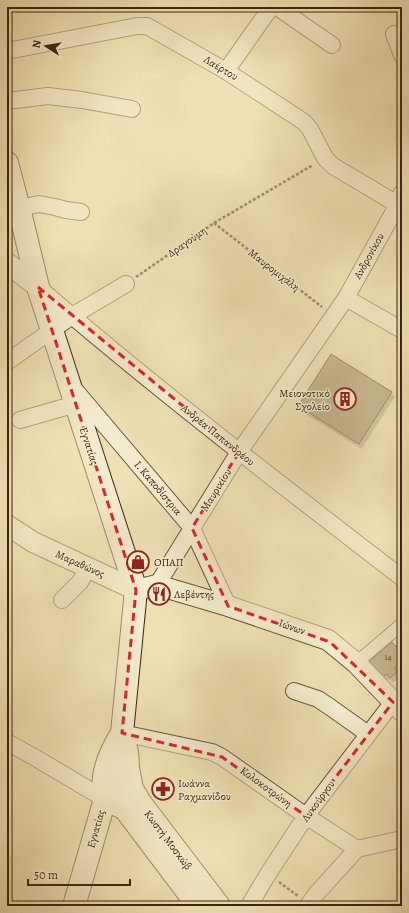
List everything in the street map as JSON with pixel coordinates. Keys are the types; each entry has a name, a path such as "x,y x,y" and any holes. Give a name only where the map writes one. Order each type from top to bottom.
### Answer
{"main road":[{"name":"Εγνατίας","path":"7,166 38,286 136,590 122,733"},
{"name":"Κωστή Μοσκώβ","path":"122,733 128,752 128,768 132,789 142,805 218,906"},
{"path":"122,733 111,751 105,770 103,792 105,799 114,794 118,789 123,782 128,768"},
{"name":"Εγνατίας","path":"74,906 105,799"},
{"name":"Κωστή Μοσκώβ","path":"105,799 125,809 198,906"}],"street":[{"path":"226,71 271,7"},
{"path":"277,7 332,45"},
{"name":"Λαέρτου","path":"7,51 144,26 150,28 226,71 306,123 326,158 333,166 343,173 401,201"},
{"path":"394,34 402,55"},
{"path":"7,101 48,96 132,109"},
{"name":"Ανδρονίκου","path":"346,298 401,201"},
{"path":"19,208 39,204 81,212"},
{"path":"7,263 38,286"},
{"path":"7,362 72,316 126,284"},
{"name":"Ανδρέα Παπανδρέου","path":"38,286 72,316 239,452 402,578"},
{"path":"346,298 402,330"},
{"name":"Μαυρικίου","path":"157,586 239,452 346,298"},
{"name":"Ι. Καποδίστρια","path":"69,383 192,528 228,606"},
{"path":"20,420 76,404"},
{"name":"Μαραθώνος","path":"7,525 33,542 136,590"},
{"path":"62,600 80,582 88,568"},
{"path":"136,590 157,586"},
{"name":"Ιώνων","path":"157,586 228,606 328,640 356,663 398,706"},
{"path":"356,663 402,624"},
{"path":"294,691 330,706 368,734"},
{"name":"Λυκούργου","path":"250,906 268,874 306,816 368,734 398,706"},
{"name":"Κολοκοτρώνη","path":"122,733 212,752 222,756 306,816 357,849"},
{"path":"7,742 105,799"},
{"path":"310,905 357,849 402,839"}],"path":[{"name":"Δραγούμη","path":"126,284 214,223 326,158"},
{"name":"Μαυρομιχάλη","path":"214,223 334,316"},
{"path":"268,874 310,905"}],"highlighted area":[{"path":"38,287 239,452 192,528 228,606 330,642 393,702 306,816 222,757 122,733 136,590"}],"building":[{"name":"Μειονοτικό Σχολείο","path":"331,354 392,392 359,444 298,406"},
{"path":"392,642 402,653 402,662 394,668 397,672 390,678 387,674 380,679 367,663"}],"place":[{"name":"Μειονοτικό Σχολείο","path":"345,399"},
{"name":"ΟΠΑΠ","path":"138,562"},
{"name":"Λεβέντης","path":"159,594"},
{"name":"Ιωάννα Ραχμανίδου","path":"163,789"}]}
